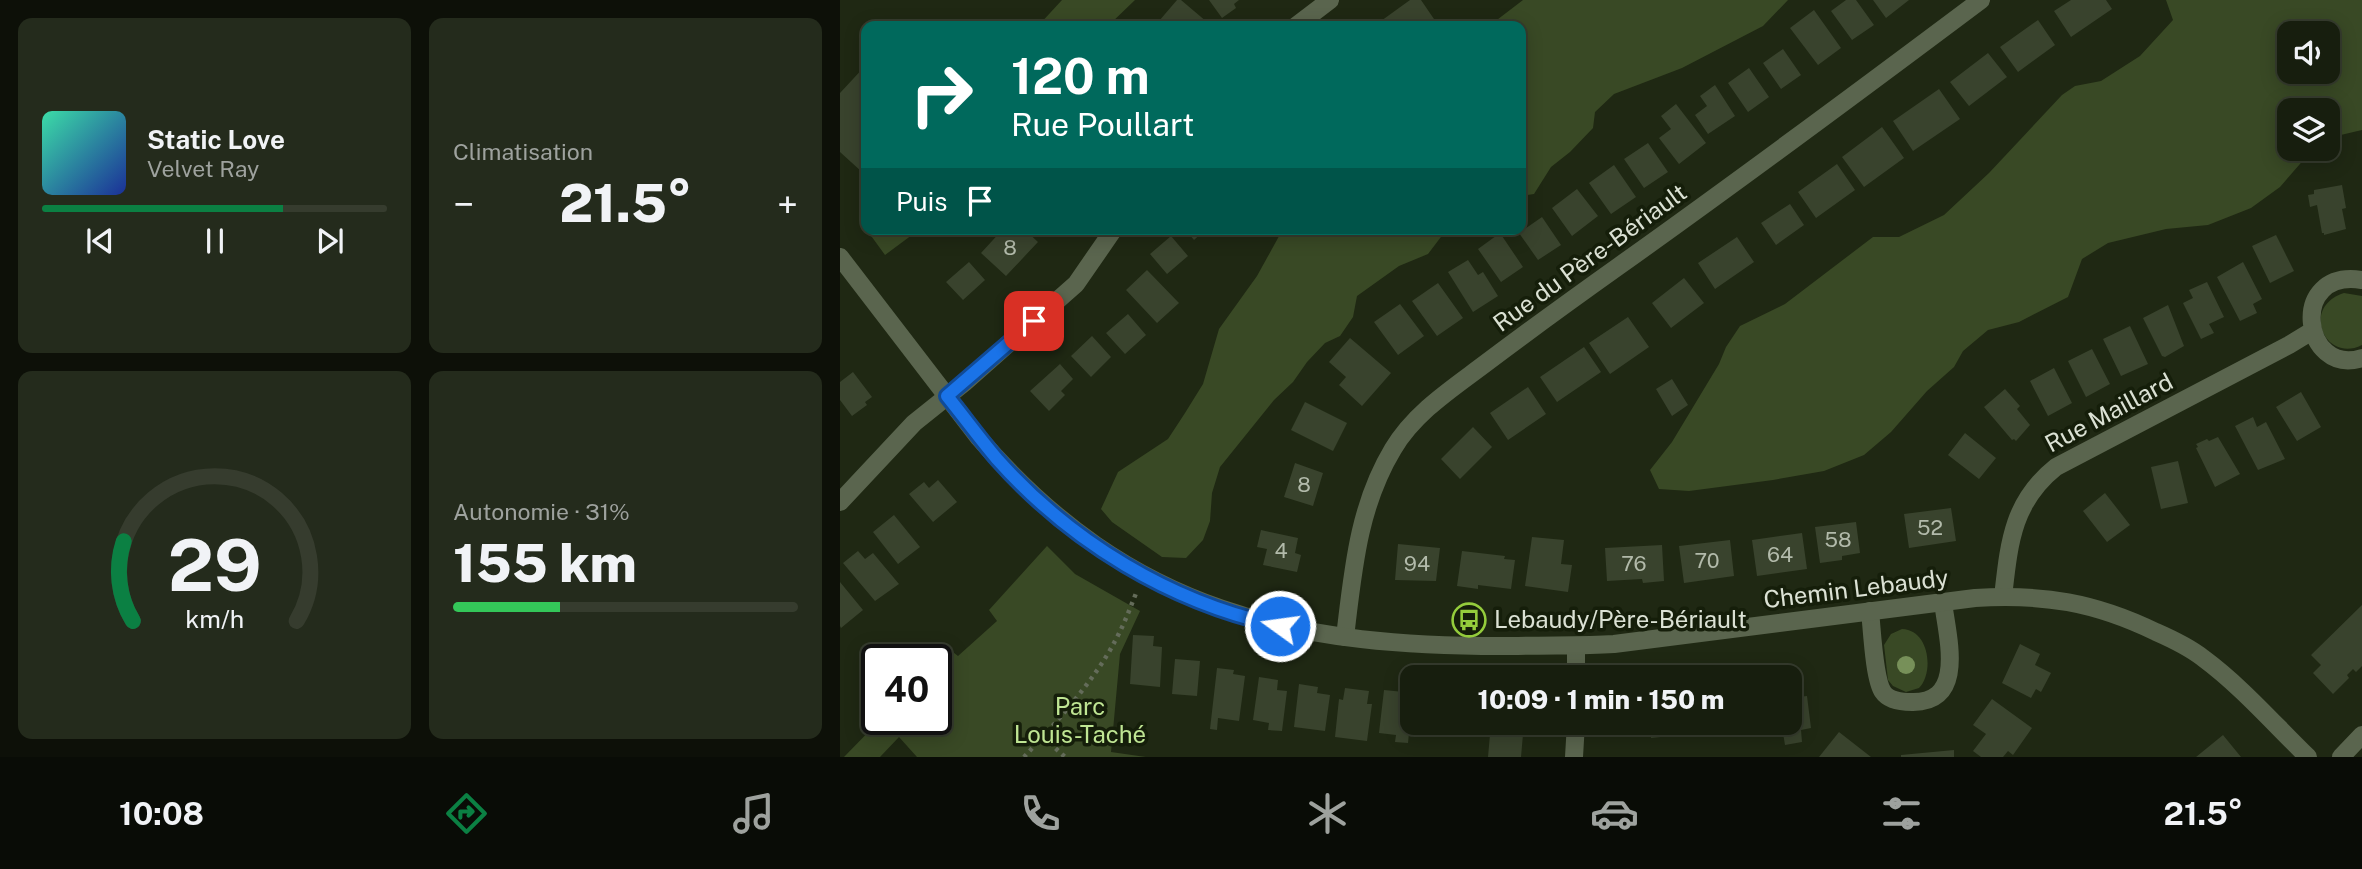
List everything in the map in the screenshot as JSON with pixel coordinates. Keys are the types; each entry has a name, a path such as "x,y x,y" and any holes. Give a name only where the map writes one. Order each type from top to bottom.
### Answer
{"street":[{"path":"1303,21 1330,0"},
{"name":"Rue du Père-Bériault","path":"1345,637 1354,561 1369,499 1394,447 1410,426 1433,403 1545,318 1771,158 1981,0"},
{"path":"840,502 914,423 1076,284 1110,235"},
{"name":"Chemin Lebaudy","path":"840,257 999,461 1050,511 1083,537 1143,575 1236,615 1345,637 1436,645 1576,646 1614,644 1943,602 2003,597 2065,600 2122,616 2202,656 2308,757"},
{"path":"2362,279 2349,278 2332,282 2319,293 2311,310 2312,331 2325,351 2340,359 2362,358"},
{"name":"Rue Maillard","path":"2003,597 2012,531 2030,491 2043,477 2056,467 2312,331"},
{"path":"1870,611 1883,692 1892,699 1919,702 1932,700 1948,683 1951,669 1943,602"},
{"path":"1576,646 1576,665"},
{"path":"1574,757 1575,735"},
{"path":"2341,757 2362,735"}],"path":[{"path":"1024,757 1105,658 1116,640 1143,575"},
{"path":"1043,737 1065,757"}],"green space":[{"path":"1062,0 1135,0 1113,21 1043,21"},
{"path":"1523,0 1788,0 1763,26 1682,68 1614,94 1595,112 1593,128 1551,167 1534,194 1526,195 1526,21 1496,21"},
{"path":"2166,0 2362,0 2362,130 2340,135 2340,98 2277,98 2277,161 2303,161 2280,187 2251,208 2208,225 2166,229 2108,243 2082,259 2068,297 2019,322 1988,330 1963,351 1954,367 1927,391 1891,432 1864,455 1824,471 1773,480 1689,491 1659,489 1650,470 1672,442 1740,326 1785,304 1873,237 1899,237 1944,215 1989,173 2062,95 2075,86 2101,81 2140,56 2173,20"},
{"path":"870,235 912,235 885,255"},
{"path":"1280,235 1442,235 1428,254 1399,266 1357,296 1353,317 1340,336 1325,343 1307,362 1220,467 1212,493 1210,521 1203,540 1186,558 1162,557 1112,522 1101,509 1118,472 1168,439 1203,384 1219,329 1257,276"},
{"path":"2344,293 2362,296 2362,345 2349,349 2337,347 2328,341 2321,321 2323,310 2331,300"},
{"name":"Parc Louis-Taché","path":"1047,546 1075,574 1140,611 1120,654 1111,752 1146,757 917,757 899,737 880,757 844,757 865,735 952,735 952,651 958,656 997,621 989,610"},
{"path":"1902,629 1919,637 1924,644 1928,663 1927,673 1919,688 1906,692 1893,686 1888,680 1884,645 1891,634"}],"building":[{"path":"1177,0 1181,0 1206,21 1159,21"},
{"path":"1209,0 1239,0 1234,4 1236,8 1222,18"},
{"path":"1410,0 1421,0 1434,19 1431,21 1381,21"},
{"path":"1846,0 1856,0 1874,25 1852,40 1831,11"},
{"path":"1873,0 1909,0 1886,18"},
{"path":"2071,0 2106,0 2112,9 2071,37 2054,11"},
{"path":"1814,10 1841,48 1818,65 1790,28"},
{"path":"2038,20 2055,45 2018,72 2000,47"},
{"path":"1783,49 1801,75 1781,89 1763,63"},
{"path":"1988,53 2007,77 1969,106 1950,82"},
{"path":"1749,68 1769,97 1748,112 1728,83"},
{"path":"861,70 861,171 840,152 840,93"},
{"path":"1715,85 1735,116 1708,134 1695,115 1707,106 1700,96"},
{"path":"1939,89 1960,119 1913,151 1893,121"},
{"path":"1676,104 1706,143 1679,164 1659,138 1671,129 1661,116"},
{"path":"1882,127 1904,158 1864,187 1842,157"},
{"path":"1648,143 1668,172 1644,188 1624,159"},
{"path":"1837,164 1855,190 1816,218 1798,192"},
{"path":"1614,165 1636,197 1611,214 1589,183"},
{"path":"2342,185 2346,208 2342,209 2346,229 2324,235 2317,205 2310,207 2308,195 2314,194 2314,190"},
{"path":"1577,189 1598,216 1572,236 1552,208"},
{"path":"1790,204 1804,225 1776,245 1761,223"},
{"path":"1542,217 1561,245 1538,260 1520,235 1526,235 1526,228"},
{"path":"998,235 1030,235 1038,242 1006,276 981,253"},
{"path":"1497,235 1501,235 1523,267 1501,282 1478,249"},
{"path":"2276,235 2294,271 2270,283 2252,246"},
{"path":"1171,236 1188,256 1167,274 1150,254"},
{"path":"1737,237 1754,262 1715,289 1698,263"},
{"path":"1468,260 1478,275 1483,272 1498,296 1473,312 1448,272"},
{"path":"969,262 985,280 963,300 946,282"},
{"path":"2243,262 2262,299 2253,304 2257,313 2240,321 2217,277"},
{"path":"1147,270 1179,303 1157,323 1126,290"},
{"path":"1684,278 1704,303 1671,328 1652,303"},
{"path":"2207,282 2224,317 2209,324 2214,333 2201,339 2183,303 2193,298 2189,290"},
{"path":"1438,283 1463,318 1437,336 1412,301"},
{"path":"1400,304 1424,336 1398,355 1374,322"},
{"path":"2168,305 2184,346 2165,357 2162,356 2143,318"},
{"path":"1128,314 1146,335 1125,354 1106,333"},
{"path":"1628,317 1649,347 1610,374 1589,343"},
{"path":"2130,326 2148,364 2121,376 2103,339"},
{"path":"1092,336 1111,357 1091,377 1071,356"},
{"path":"1350,338 1391,373 1362,406 1339,385 1346,377 1329,362"},
{"path":"1584,347 1601,372 1557,402 1540,377"},
{"path":"2092,349 2110,384 2086,397 2068,361"},
{"path":"1060,364 1073,379 1061,391 1065,395 1049,411 1030,391"},
{"path":"2054,368 2072,403 2048,416 2030,381"},
{"path":"853,372 872,397 865,402 867,405 852,416 840,400 840,382"},
{"path":"1672,379 1688,405 1672,416 1656,389"},
{"path":"1528,387 1546,414 1508,440 1490,413"},
{"path":"2005,389 2020,406 2017,409 2030,425 2016,441 2012,440 1984,407"},
{"path":"2301,392 2321,427 2297,441 2276,407"},
{"path":"1305,402 1347,423 1333,451 1291,430"},
{"path":"2253,417 2257,427 2266,422 2285,459 2258,470 2235,426"},
{"path":"1473,427 1492,447 1460,479 1441,459"},
{"path":"1965,433 1996,458 1979,479 1948,455"},
{"path":"2218,437 2240,474 2215,487 2196,444"},
{"path":"2178,461 2188,503 2161,509 2151,467"},
{"path":"1295,463 1323,473 1313,506 1284,497"},
{"path":"938,480 957,502 933,522 909,494 924,482 929,488"},
{"path":"2105,493 2130,525 2107,542 2083,511"},
{"path":"1951,508 1956,541 1909,548 1904,514"},
{"path":"894,515 920,547 898,564 873,532"},
{"path":"1856,522 1860,553 1842,556 1842,560 1820,563 1815,527"},
{"path":"1261,530 1298,538 1295,553 1301,555 1297,572 1263,565 1267,549 1257,547"},
{"path":"1802,533 1807,569 1757,576 1752,540"},
{"path":"1532,537 1564,540 1561,564 1572,565 1568,592 1525,586"},
{"path":"1730,540 1734,576 1684,583 1679,546"},
{"path":"1398,544 1440,548 1436,581 1395,580"},
{"path":"1662,545 1664,581 1607,581 1605,548"},
{"path":"858,551 865,559 873,553 899,584 875,601 843,563"},
{"path":"1462,551 1505,556 1504,559 1515,560 1511,589 1478,585 1478,589 1457,586"},
{"path":"840,582 863,610 841,628 840,626"},
{"path":"2362,605 2362,666 2356,672 2353,669 2347,675 2349,678 2333,694 2313,673 2321,665 2311,655"},
{"path":"1133,635 1154,636 1153,646 1162,647 1160,687 1130,684"},
{"path":"2020,644 2040,654 2035,665 2051,673 2041,692 2036,689 2031,698 2002,683"},
{"path":"1175,659 1200,661 1197,696 1172,694"},
{"path":"1217,668 1234,670 1233,674 1245,676 1239,721 1218,718 1217,730 1210,729"},
{"path":"1259,677 1278,680 1277,690 1287,691 1282,731 1268,730 1269,723 1253,720"},
{"path":"1299,684 1318,687 1317,693 1330,695 1325,731 1294,727"},
{"path":"1345,688 1369,691 1367,704 1372,704 1367,741 1335,737 1339,699 1343,700"},
{"path":"1384,690 1400,692 1400,735 1409,735 1408,743 1395,742 1396,735 1379,733"},
{"path":"1807,696 1811,728 1802,730 1802,697"},
{"path":"1992,699 2032,728 2013,755 2008,751 2003,757 1981,757 1973,751 1986,734 1973,725"},
{"path":"1839,732 1871,757 1819,757"},
{"path":"1490,735 1523,735 1521,757 1488,757"},
{"path":"1651,735 1680,735 1651,738"},
{"path":"1783,735 1801,735 1802,742 1785,745"},
{"path":"2223,735 2241,757 2196,757"},
{"path":"1954,750 1954,757 1901,757 1901,755"}],"place":[{"name":"Lebaudy/Père-Bériault","path":"1469,620"}],"route":[{"path":"1034,321 947,396 979,438 1050,511 1115,559 1159,583 1224,611 1280,626"}]}
